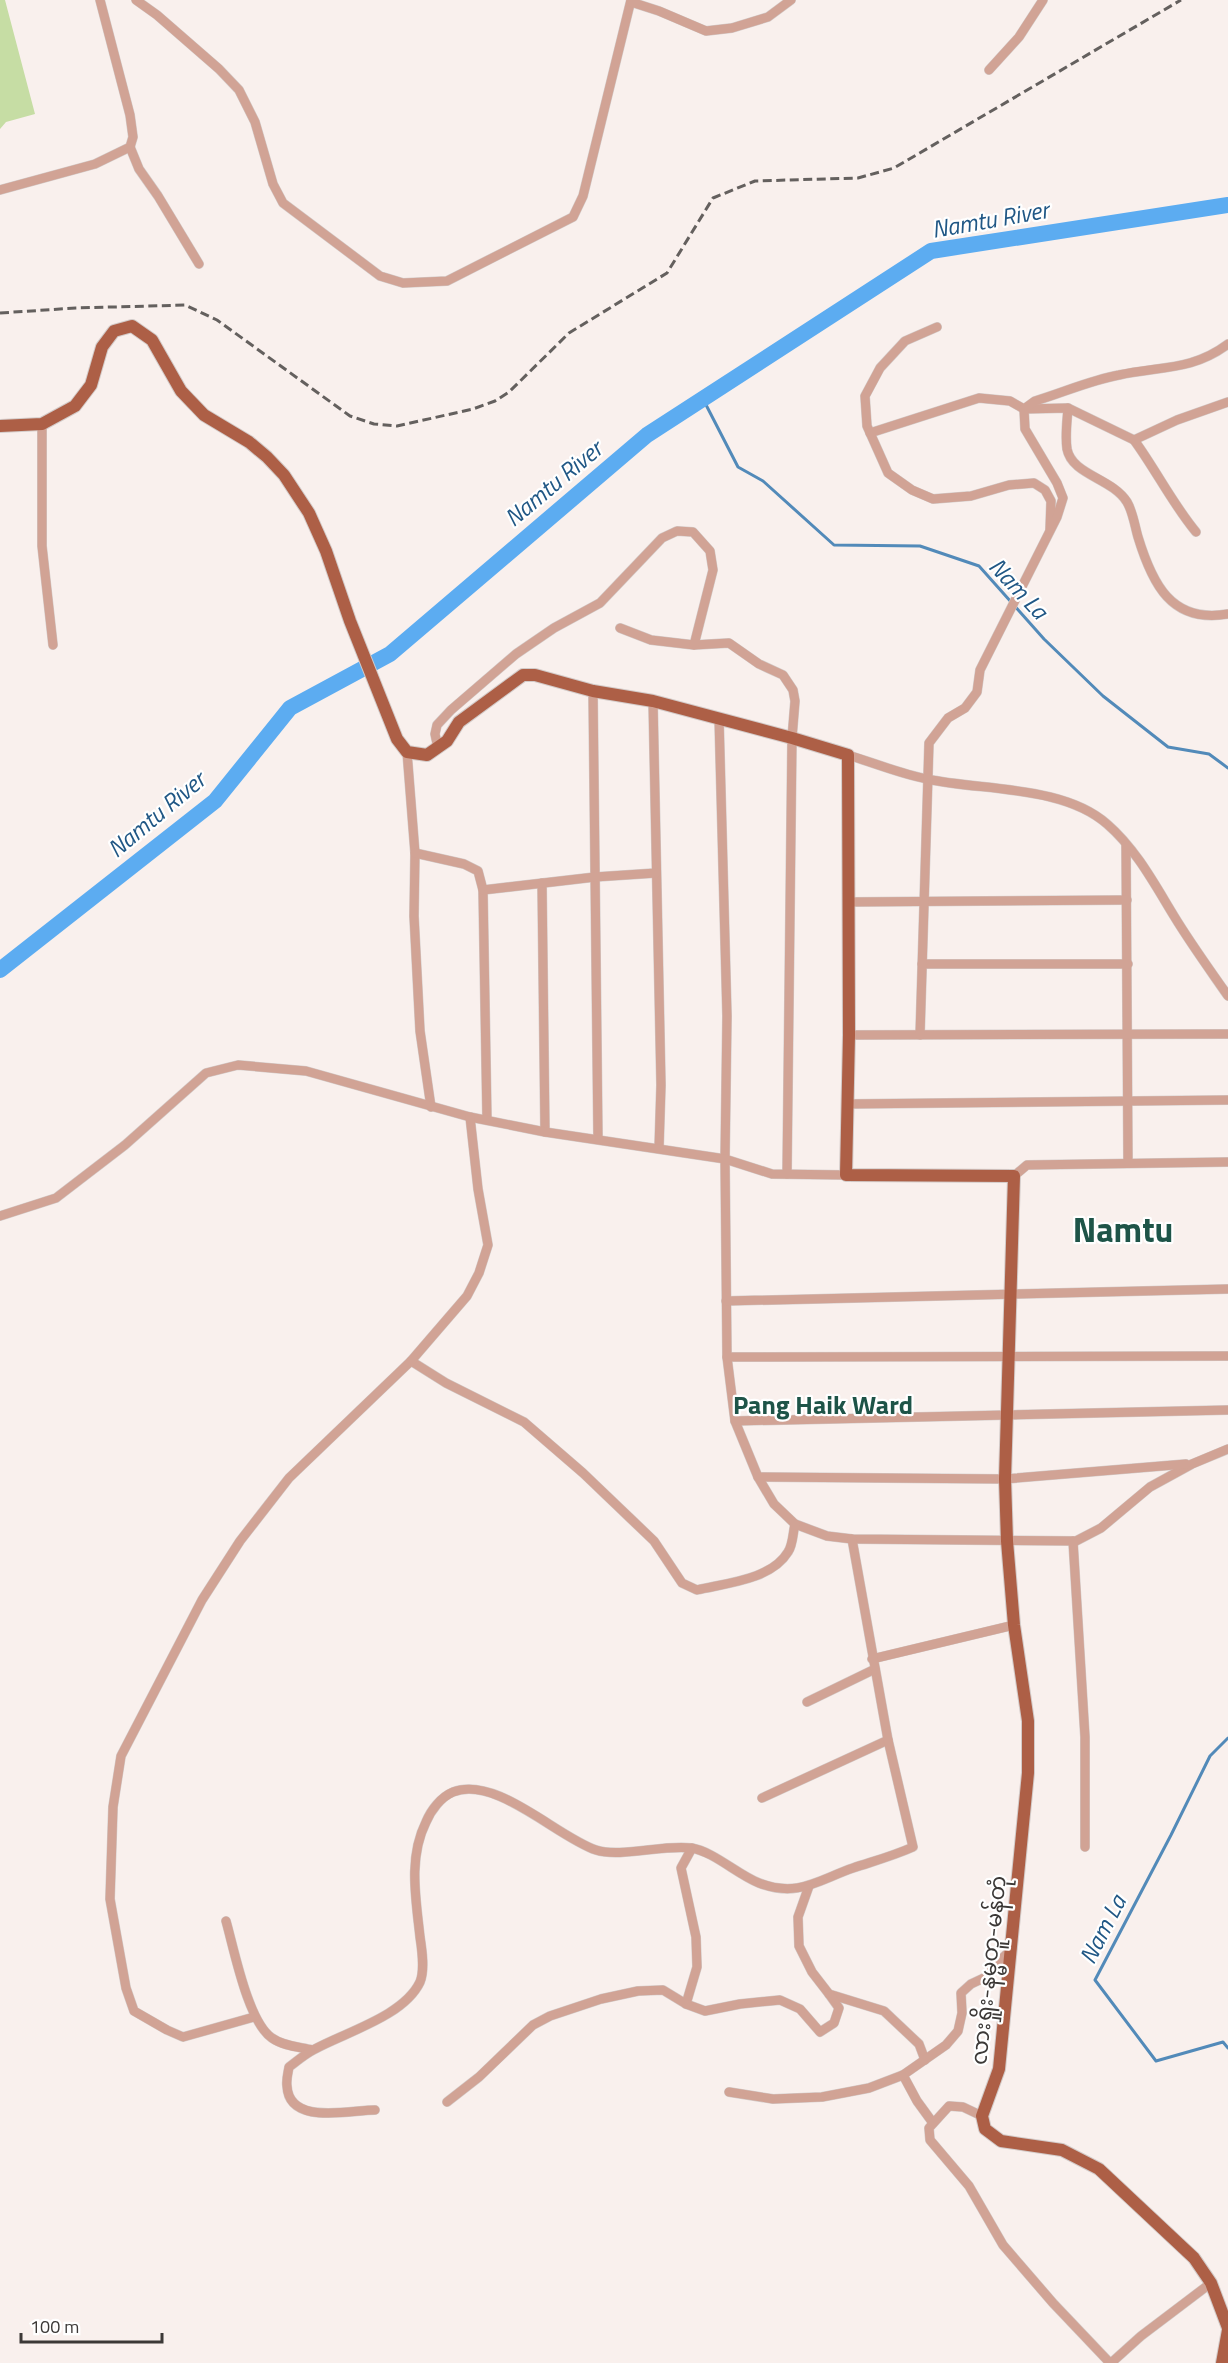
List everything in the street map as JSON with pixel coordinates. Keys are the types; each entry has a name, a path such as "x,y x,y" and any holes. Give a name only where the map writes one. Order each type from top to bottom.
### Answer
{"main road":[{"path":"0,426 42,424 75,406 91,385 102,347 114,331 132,326 152,340 181,391 204,415 249,442 284,475 309,513 326,551 350,621 397,739 407,752 428,754 438,748 447,741 459,722 523,675 535,675 593,691 653,701 719,718 848,756 849,1035 846,1175 1014,1176"},
{"name":"လားရှိုး-နမ္မတူ-မန်တုံ","path":"982,2116 999,2069 1028,1773 1028,1721 1014,1625 1007,1542 1005,1479 1014,1176"},
{"path":"982,2116 985,2129 1001,2141 1062,2150 1099,2169 1194,2258 1211,2283 1228,2329 1222,2363"}],"street":[{"path":"99,0 130,115 134,136 130,147 138,169 158,196 199,264"},
{"path":"136,0 211,61 239,90 255,122 273,184 283,203 380,276 403,283 447,281 573,217 583,196 631,1 706,31 732,28 768,17 791,0"},
{"path":"989,70 1019,37 1043,0"},
{"path":"0,190 94,164 130,147"},
{"path":"937,327 904,341 880,368 865,396 867,426 888,473 912,489 933,499 971,496 1009,485 1034,483 1045,490 1051,501 1049,532"},
{"path":"1024,409 1035,402 1118,375 1172,369 1200,361 1228,344"},
{"path":"870,433 979,398 1010,401 1024,409 1068,408 1134,440 1154,467 1181,514 1196,532"},
{"path":"1134,440 1177,420 1228,402"},
{"path":"1068,408 1068,452 1074,464 1115,487 1128,504 1148,569 1165,597 1181,608 1199,614 1217,616 1228,614"},
{"path":"920,1035 929,743 948,718 965,708 977,692 981,670 1049,532 1063,498 1057,483 1025,429 1024,409"},
{"path":"42,424 42,546 53,645"},
{"path":"438,748 435,734 437,725 451,710 516,654 565,622 600,603 662,538 677,531 693,532 710,551 713,570 694,645"},
{"path":"620,628 651,640 694,645 729,644 759,664 783,675 793,690 795,701 792,738 787,1174"},
{"path":"593,691 598,1139"},
{"path":"653,701 661,1085 659,1148"},
{"path":"719,718 727,1017 725,1159 727,1356 735,1421 758,1477 774,1504 795,1524 827,1536 852,1539 1073,1541 1101,1528 1150,1487 1192,1464 1228,1449"},
{"path":"407,752 415,853 414,916 420,1031 431,1107"},
{"path":"848,756 927,779 1011,789 1041,795 1083,808 1107,824 1143,866 1193,946 1228,996"},
{"path":"1126,845 1128,1162"},
{"path":"415,853 464,864 478,871 483,890 487,1120"},
{"path":"483,890 595,877 656,873"},
{"path":"542,884 545,1132"},
{"path":"848,902 1127,900"},
{"path":"922,964 1128,964"},
{"path":"849,1035 1228,1034"},
{"path":"0,1216 56,1198 125,1145 206,1073 238,1065 306,1071 470,1117 545,1132 725,1159 772,1174 846,1175"},
{"path":"847,1104 1228,1100"},
{"path":"254,2017 183,2037 134,2011 126,1988 110,1899 113,1807 121,1756 202,1600 240,1541 289,1478 411,1361 467,1296 479,1273 488,1245 470,1117"},
{"path":"1014,1176 1027,1165 1228,1162"},
{"path":"726,1301 1228,1289"},
{"path":"727,1356 1228,1356"},
{"path":"411,1361 446,1383 524,1422 583,1473 654,1541 682,1583 697,1590 760,1574 777,1564 789,1551 795,1524"},
{"path":"735,1421 1228,1410"},
{"path":"758,1477 1005,1479 1192,1464"},
{"path":"375,2110 333,2114 304,2111 294,2104 286,2088 289,2067 312,2050 385,2016 410,1996 420,1981 422,1955 415,1886 416,1853 420,1834 432,1809 453,1792 483,1790 521,1808 598,1851 692,1848 757,1882 782,1890 809,1886 853,1868 890,1858 913,1847 888,1740 852,1539"},
{"path":"1073,1541 1086,1737 1085,1848"},
{"path":"872,1659 1014,1625"},
{"path":"807,1702 875,1670"},
{"path":"762,1798 888,1740"},
{"path":"686,2004 697,1967 696,1938 681,1868 692,1848"},
{"path":"447,2102 479,2077 534,2025 550,2016 601,1999 638,1991 663,1989 686,2004 705,2011 740,2004 780,2000 800,2009 820,2032 834,2023 839,2008 812,1972 799,1946 798,1917 809,1886"},
{"path":"226,1921 254,2017 269,2037 312,2050"},
{"path":"729,2092 773,2099 822,2097 869,2088 903,2075 946,2045 958,2031 962,2013 961,1993 971,1984 988,1976 1012,1949"},
{"path":"830,1994 884,2011 919,2044 925,2060"},
{"path":"903,2075 917,2101 933,2123"},
{"path":"982,2116 963,2108 949,2106 929,2128 930,2140 969,2186 1004,2245 1053,2303 1110,2363 1141,2336 1211,2283"}],"green space":[{"path":"0,0 5,0 35,114 6,122 0,129"}],"waterway":[{"name":"Namtu River","path":"0,970 215,801 290,708 390,654 647,435 931,251 1228,205"},
{"name":"Nam La","path":"703,399 738,467 763,481 834,545 920,546 979,566 1044,639 1103,696 1168,747 1209,754 1228,768"},
{"name":"Nam La","path":"1228,1738 1210,1756 1095,1980 1156,2061 1223,2042 1228,2048"}],"railway":[{"path":"0,313 185,305 217,320 350,416 374,424 397,426 473,409 495,401 509,392 569,333 667,273 713,198 755,181 858,178 894,168 1181,0"}],"district":[{"name":"Namtu","path":"1123,1229"},
{"name":"Pang Haik Ward","path":"823,1404"}]}
